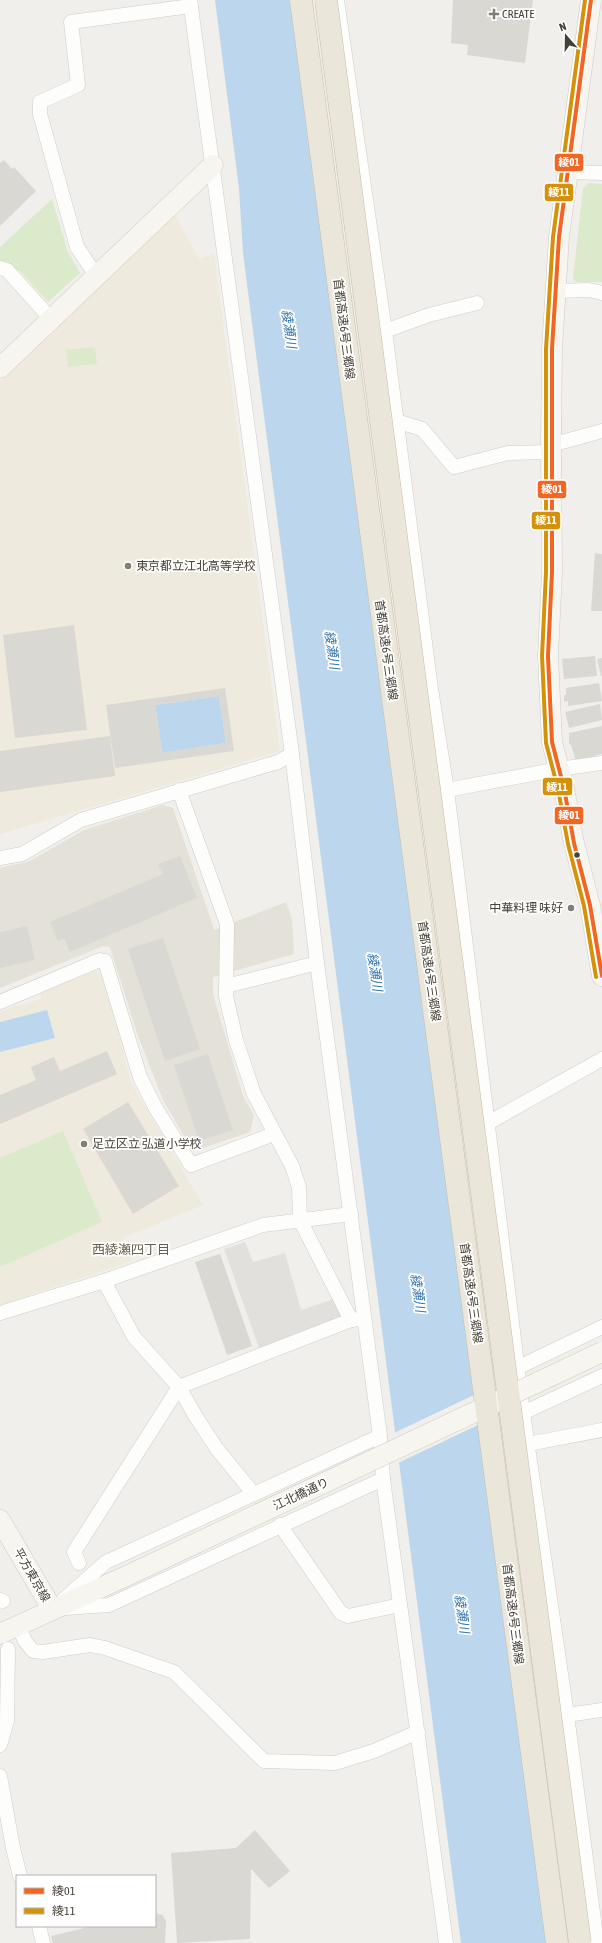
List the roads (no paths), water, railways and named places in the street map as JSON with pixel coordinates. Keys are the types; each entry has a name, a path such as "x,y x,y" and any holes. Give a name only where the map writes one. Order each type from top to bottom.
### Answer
{"highway":[{"name":"首都高速6号三郷線","path":"301,0 557,1943"},
{"name":"首都高速6号三郷線","path":"326,0 580,1943"}],"street":[{"path":"337,0 385,331 431,689 447,790 517,1368 567,1715 597,1943"},
{"path":"97,277 76,247 40,114 40,102 78,85 71,22 191,3 292,754 317,963 351,1214 357,1320 380,1436 383,1480 446,1943"},
{"path":"594,11 559,237 552,349 552,572 548,656 552,742 564,788 574,843 590,905 602,976"},
{"path":"0,368 97,277 212,165"},
{"path":"569,172 602,173"},
{"path":"0,268 7,270 51,319"},
{"path":"556,291 589,290 602,293"},
{"path":"385,331 429,315 477,303"},
{"path":"396,421 422,429 454,467 508,453 551,448 602,431"},
{"path":"0,858 22,854 81,820 278,762 292,754"},
{"path":"447,790 559,769 602,763"},
{"path":"179,790 227,924 226,996 238,1047 254,1094 274,1134 284,1148 299,1187 300,1220 357,1320"},
{"path":"0,1002 100,960 105,961 140,1077 155,1107 191,1165 274,1134"},
{"path":"226,986 317,963"},
{"path":"488,1123 602,1059"},
{"path":"0,1313 104,1281 263,1225 351,1214"},
{"path":"104,1281 134,1337 179,1387 217,1449 253,1493"},
{"path":"79,1563 74,1552 179,1387 357,1320"},
{"path":"517,1368 602,1327"},
{"name":"江北橋通り","path":"4,1641 18,1626 52,1609 136,1572 602,1352"},
{"path":"523,1413 602,1376"},
{"path":"528,1444 602,1430"},
{"path":"52,1609 106,1562 253,1493 380,1436"},
{"path":"341,1454 359,1458 364,1467 364,1484 357,1490"},
{"path":"52,1609 109,1605 280,1525 357,1490 383,1480"},
{"name":"平方東京線","path":"0,1520 52,1609"},
{"path":"280,1525 341,1613 348,1616 400,1605"},
{"path":"18,1626 25,1641 33,1651 44,1652 90,1645 105,1648 174,1672 264,1761 335,1763 374,1751 418,1732"},
{"path":"0,1745 7,1721 4,1641"},
{"path":"567,1715 602,1710"},
{"path":"0,1776 13,1848 20,1875"},
{"path":"39,1927 43,1943"}],"water":[{"name":"綾瀬川","path":"215,0 290,0 546,1943 461,1943 243,253 239,189"},
{"path":"219,696 226,743 162,753 155,705"},
{"path":"47,1010 55,1038 0,1052 0,1022"}],"place":[{"name":"CREATE","path":"494,14"},
{"name":"東京都立江北高等学校","path":"128,566"},
{"name":"中華料理 味好","path":"571,908"},
{"name":"足立区立 弘道小学校","path":"84,1144"}],"district":[{"name":"西綾瀬四丁目","path":"131,1249"}]}
